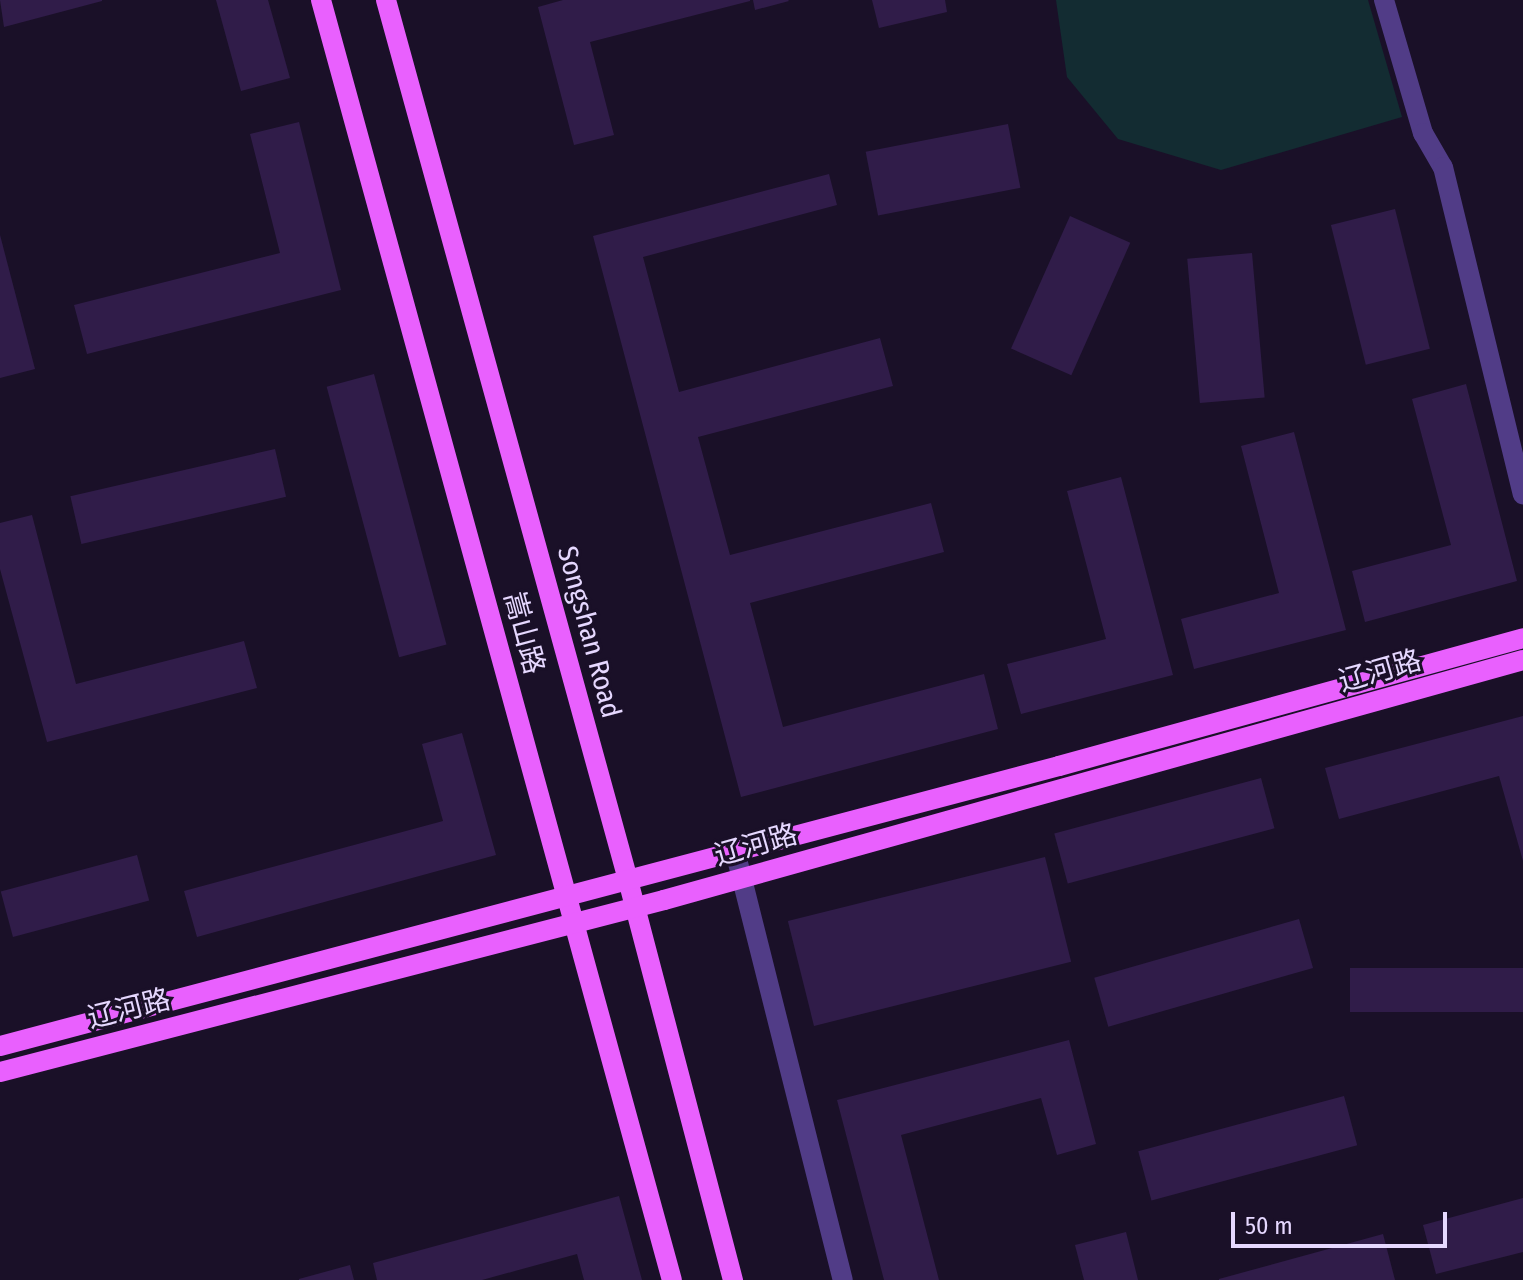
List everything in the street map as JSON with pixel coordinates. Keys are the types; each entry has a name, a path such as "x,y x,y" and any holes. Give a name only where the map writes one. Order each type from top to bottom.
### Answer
{"main road":[{"name":"嵩山路","path":"321,0 672,1280"},
{"name":"Songshan Road","path":"386,0 628,880 733,1280"},
{"name":"辽河路","path":"0,1046 1523,638"},
{"name":"辽河路","path":"0,1072 743,878 1523,660"}],"street":[{"path":"1384,0 1423,133 1443,167 1523,494"},
{"path":"735,851 843,1280"}],"green space":[{"path":"1056,0 1368,0 1402,117 1221,170 1118,139 1067,77"}],"building":[{"path":"0,0 102,0 102,1 4,27"},
{"path":"216,0 268,0 290,78 241,91"},
{"path":"563,0 750,1 590,42 614,135 574,145 538,7"},
{"path":"753,0 788,0 789,1 755,10"},
{"path":"872,0 945,0 947,12 879,28"},
{"path":"299,122 341,290 87,354 74,305 280,253 250,134"},
{"path":"1008,124 1020,188 878,215 866,152"},
{"path":"829,174 837,205 643,257 679,392 880,338 893,386 698,437 730,555 931,503 944,552 750,603 783,727 984,674 998,729 741,797 593,236"},
{"path":"1395,209 1430,349 1366,365 1331,225"},
{"path":"1070,216 1130,243 1071,375 1011,348"},
{"path":"0,235 35,369 0,378"},
{"path":"1252,253 1265,397 1200,403 1187,259"},
{"path":"374,374 446,644 399,657 327,387"},
{"path":"1466,384 1517,581 1365,622 1352,571 1451,545 1412,399"},
{"path":"1294,432 1346,630 1194,669 1181,619 1279,593 1241,446"},
{"path":"275,449 286,497 81,544 70,496"},
{"path":"1121,477 1173,675 1021,714 1007,664 1106,639 1067,491"},
{"path":"32,515 76,684 244,641 257,688 47,742 0,569 0,523"},
{"path":"1523,716 1523,861 1499,776 1339,819 1325,768"},
{"path":"462,733 496,855 197,937 184,891 443,821 422,744"},
{"path":"1261,778 1274,828 1068,884 1054,833"},
{"path":"137,855 149,900 13,937 1,891"},
{"path":"1045,857 1071,962 814,1026 788,921"},
{"path":"1299,919 1313,968 1108,1027 1094,978"},
{"path":"1350,968 1523,968 1523,1012 1350,1012"},
{"path":"1069,1040 1096,1144 1057,1155 1041,1098 901,1135 939,1280 884,1280 837,1100"},
{"path":"1344,1096 1357,1145 1151,1200 1138,1151"},
{"path":"619,1196 642,1280 584,1280 577,1254 482,1280 377,1280 373,1263"},
{"path":"1523,1198 1523,1252 1436,1274 1423,1225"},
{"path":"1126,1232 1138,1280 1084,1280 1075,1245"},
{"path":"1383,1234 1395,1280 1219,1280 1219,1279"},
{"path":"350,1265 354,1280 299,1280 299,1279"}]}
